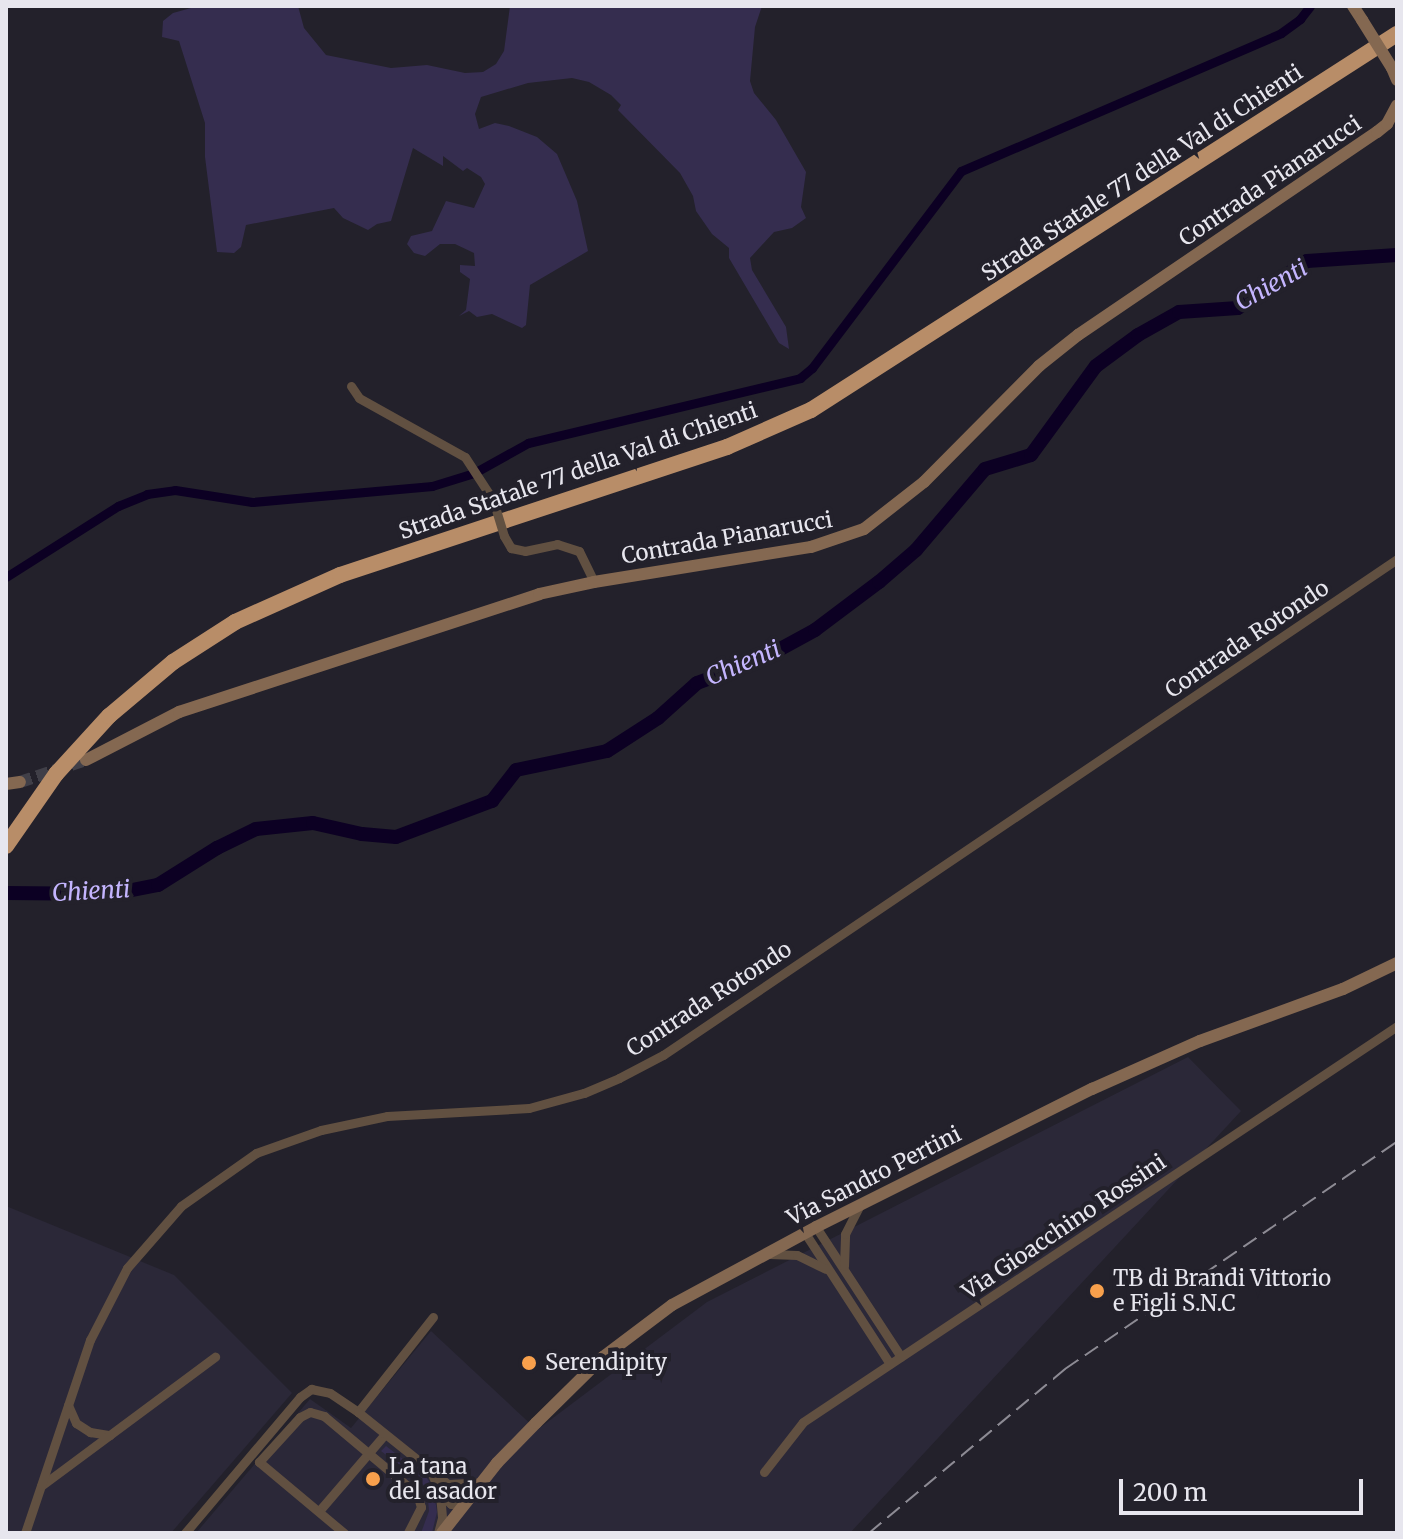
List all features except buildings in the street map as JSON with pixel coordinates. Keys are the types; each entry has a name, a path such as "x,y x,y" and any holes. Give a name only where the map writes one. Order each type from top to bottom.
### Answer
{"highway":[{"name":"Strada Statale 77 della Val di Chienti","path":"6,827 56,758 102,708 166,655 230,614 326,570 724,438 806,402 1397,22"},
{"name":"Strada Statale 77 della Val di Chienti","path":"6,846 47,785 109,716 173,662 235,622 329,579 727,447 811,410 1397,34"}],"street":[{"path":"1353,6 1394,74"},
{"name":"Contrada Pianarucci","path":"86,760 179,712 539,594 594,582 811,547 864,529 924,482 1039,366 1078,335 1377,132 1387,124 1397,105"},
{"path":"351,386 359,398 465,457 493,500 511,548 525,551 557,544 579,551 594,582"},
{"name":"Contrada Rotondo","path":"25,1533 90,1340 127,1268 181,1206 256,1153 321,1130 387,1116 529,1108 584,1093 663,1055 1397,559"},
{"path":"6,784 20,782"},
{"name":"Via Sandro Pertini","path":"440,1533 482,1482 603,1357 637,1329 682,1299 810,1230 1150,1061 1343,989 1397,963"},
{"name":"Via Gioacchino Rossini","path":"764,1472 803,1422 1397,1026"},
{"path":"845,1269 843,1244 849,1223 860,1205"},
{"path":"810,1230 845,1269 901,1357"},
{"path":"810,1230 832,1273 890,1364"},
{"path":"758,1257 775,1253 797,1255 832,1273"},
{"path":"858,1313 869,1307"},
{"path":"358,1412 433,1317"},
{"path":"40,1487 215,1357"},
{"path":"185,1533 304,1392 320,1389 358,1412 448,1484 462,1505"},
{"path":"68,1405 76,1423 90,1432 110,1435"},
{"path":"344,1533 259,1462 300,1417 310,1412 324,1416 417,1494 421,1507 408,1533"},
{"path":"319,1511 385,1434"},
{"path":"431,1471 440,1494 440,1533"},
{"path":"448,1484 482,1482"},
{"path":"440,1494 451,1504 462,1505"}],"shaded area":[{"path":"198,6 298,6 304,28 326,55 391,68 427,65 465,73 483,72 496,64 504,51 510,6 762,6 755,27 750,81 754,93 776,120 806,172 801,207 806,218 792,228 774,232 750,258 752,270 786,327 789,349 779,343 729,258 729,248 712,234 696,211 693,196 680,173 618,110 621,105 611,95 589,82 572,78 528,83 481,97 475,114 479,129 495,123 509,126 537,137 557,154 577,201 588,251 530,285 526,325 522,328 492,314 477,317 469,311 459,316 466,310 470,279 460,272 460,265 475,266 474,253 455,244 440,244 425,256 414,253 407,244 411,236 432,231 446,201 474,208 485,184 481,177 467,168 463,171 443,156 443,166 413,148 391,221 368,230 343,218 334,208 246,225 241,247 234,253 217,252 205,157 205,123 179,41 162,37 163,21 173,13"},
{"path":"1188,1057 1241,1111 850,1533 196,1533 310,1399 351,1428 431,1331 537,1430 707,1302"},
{"path":"6,1206 174,1275 292,1393 171,1533 6,1533"},
{"path":"386,1446 426,1477 433,1487 437,1512 432,1533 421,1533 429,1511 427,1490 381,1451"}],"waterway":[{"path":"6,577 118,506 147,494 175,490 252,502 432,486 474,473 528,443 800,378 812,368 961,171 1281,33 1300,19 1310,6"},
{"name":"Chienti","path":"6,893 112,894 158,885 217,848 256,829 313,823 362,834 396,837 492,801 516,770 607,751 658,718 697,683 760,660 815,630 879,582 916,550 985,469 1031,455 1096,366 1138,335 1179,312 1238,308 1307,261 1397,255"}],"tunnel":[{"path":"20,782 86,760"}],"railway":[{"path":"869,1533 1065,1369 1397,1142"}],"place":[{"name":"TB di Brandi Vittorio e Figli S.N.C","path":"1097,1291"},
{"name":"Serendipity","path":"529,1363"},
{"name":"La tana del asador","path":"373,1479"}]}
